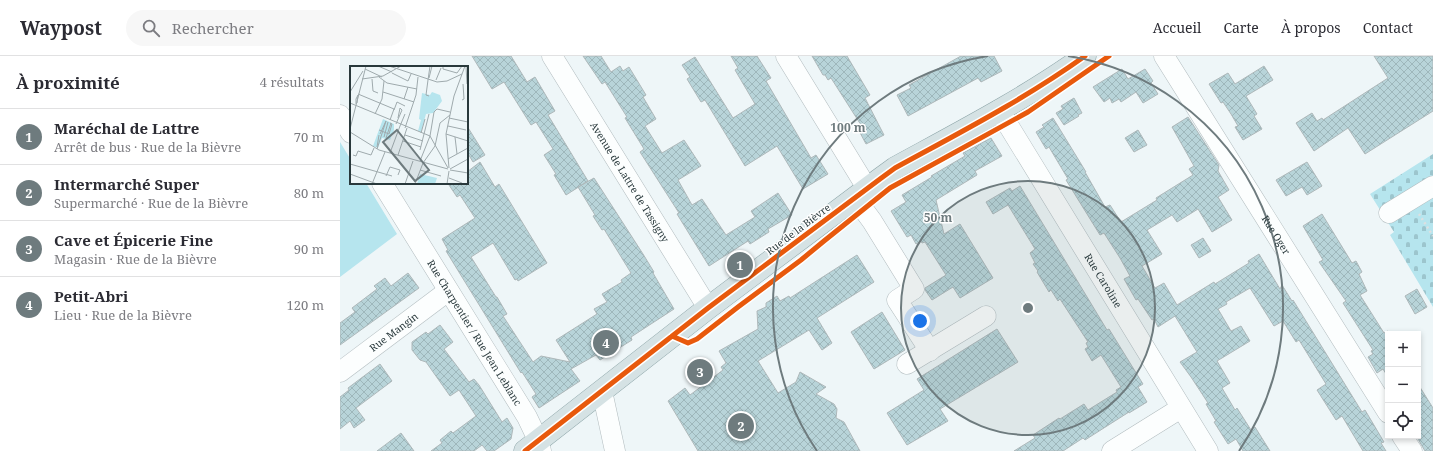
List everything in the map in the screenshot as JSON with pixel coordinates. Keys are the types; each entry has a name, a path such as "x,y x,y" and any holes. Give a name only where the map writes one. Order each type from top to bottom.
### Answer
{"main road":[{"name":"Rue de la Bièvre","path":"535,447 602,391 708,308 895,168 1062,73 1085,56"}],"street":[{"name":"Avenue de Lattre de Tassigny","path":"552,56 708,308"},
{"path":"786,56 861,193 872,221 914,289 897,300 930,351"},
{"name":"Rue Oger","path":"1164,56 1385,408"},
{"name":"Rue Caroline","path":"999,110 1208,451"},
{"path":"340,115 350,130"},
{"name":"Rue Charpentier / Rue Jean Leblanc","path":"383,184 527,417 535,447"},
{"path":"1389,213 1433,186"},
{"name":"Rue Mangin","path":"340,372 448,291"},
{"path":"907,364 986,316"},
{"path":"602,391 615,451"},
{"path":"1112,451 1181,408"},
{"path":"1404,439 1412,451"}],"green space":[{"path":"340,142 350,158 350,184 367,184 397,234 340,277"},
{"path":"1433,154 1433,307 1390,235 1394,232 1370,194"}],"building":[{"path":"472,56 511,56 527,82 535,77 555,111 548,115 588,181 566,195 554,175 556,174 544,155 553,149 536,122 531,125 504,82 492,89"},
{"path":"583,56 601,56 611,72 620,66 623,71 629,67 646,95 643,97 656,119 645,126 662,153 684,140 701,166 678,180 692,205 702,199 726,235 755,217 751,211 778,193 792,215 768,229 769,232 750,244 748,241 709,266 677,214 679,213 640,152 644,149 625,118 627,117 605,82 602,84"},
{"path":"731,56 757,56 771,78 766,81 811,158 816,155 828,174 803,189 777,146 745,166 705,100 701,102 687,79 690,77 682,65 695,57 733,118 755,104 735,70 738,68"},
{"path":"812,56 847,56 870,95 865,98 884,135 866,144 857,127 861,125 831,78 828,80 825,75 823,75"},
{"path":"961,56 994,56 1002,71 981,82 978,78 908,116 897,95 911,88 909,85"},
{"path":"1374,56 1433,56 1433,111 1365,154 1348,128 1314,151 1296,123 1312,113 1317,121 1322,118 1323,120 1388,78"},
{"path":"1264,66 1273,80 1246,96 1257,114 1254,116 1262,129 1243,140 1235,127 1238,126 1231,114 1223,102 1221,103 1209,84 1228,73 1235,84"},
{"path":"1122,69 1128,79 1145,69 1153,81 1151,83 1158,94 1143,103 1136,92 1121,102 1119,99 1112,103 1110,98 1104,102 1093,87"},
{"path":"1074,98 1082,113 1064,125 1056,113 1063,109 1061,106"},
{"path":"1188,117 1219,165 1218,171 1229,190 1218,197 1232,220 1212,232 1198,209 1177,222 1172,215 1147,230 1162,254 1142,266 1155,288 1164,283 1177,305 1214,282 1215,284 1249,263 1248,261 1259,254 1280,289 1282,285 1292,301 1293,300 1362,412 1365,410 1384,442 1381,443 1386,451 1363,451 1342,416 1336,420 1317,390 1326,384 1299,340 1296,342 1283,321 1274,326 1250,288 1226,302 1227,304 1218,309 1231,331 1241,326 1250,341 1217,361 1230,383 1222,388 1235,410 1237,408 1251,430 1255,427 1270,451 1243,451 1236,439 1228,444 1214,422 1216,421 1206,404 1208,403 1180,362 1197,352 1175,316 1158,327 1154,319 1152,320 1138,299 1136,300 1124,279 1130,276 1120,258 1104,233 1100,235 1066,180 1068,179 1049,147 1046,149 1036,132 1044,127 1042,125 1053,118 1086,172 1105,207 1110,205 1121,222 1157,200 1156,198 1193,175 1189,169 1194,166 1172,127"},
{"path":"468,128 485,155 473,162 468,154"},
{"path":"1138,130 1147,145 1134,152 1125,138"},
{"path":"991,138 1002,156 975,171 977,175 936,200 944,234 960,224 993,278 960,298 953,287 932,300 925,288 946,275 925,242 922,243 921,241 916,244 911,235 907,237 891,211 906,202 902,195 965,156 963,153"},
{"path":"480,162 495,187 499,184 547,263 518,281 517,279 515,280 493,243 471,257 507,314 503,316 533,362 541,356 570,362 556,340 597,314 594,309 607,302 602,294 622,282 621,280 631,273 604,229 602,230 593,216 595,215 578,187 594,178 654,272 653,273 674,309 631,337 632,340 600,360 596,355 571,369 580,381 539,408 532,397 536,394 522,372 521,373 446,251 448,250 442,239 475,218 460,195 457,197 449,185 468,184 468,171"},
{"path":"1307,162 1322,186 1307,195 1302,187 1286,196 1276,180"},
{"path":"1020,186 1107,330 1109,329 1143,384 1138,387 1147,402 1085,440 1083,438 1063,451 1014,451 1035,438 1033,435 1059,418 1060,419 1084,404 1088,410 1117,392 1116,390 1121,387 1101,355 1092,361 1085,349 1088,347 1086,343 1088,342 1060,299 1058,301 1051,290 1049,292 1033,264 1035,263 1030,253 1035,249 1008,205 993,214 986,202 1010,188 1012,191"},
{"path":"1322,214 1352,263 1356,261 1362,272 1359,274 1367,291 1360,295 1385,332 1385,372 1383,369 1377,373 1368,357 1373,354 1371,351 1373,350 1343,303 1346,301 1319,262 1323,260 1303,226"},
{"path":"1203,238 1211,251 1199,258 1191,245"},
{"path":"857,255 874,282 817,318 832,343 822,350 809,330 758,361 778,393 796,382 800,372 826,387 816,394 834,404 837,409 836,418 844,422 860,451 698,451 668,401 685,388 690,395 723,370 721,367 726,363 719,351 758,329 757,311 766,307 766,303 777,296 780,301 789,296 790,298"},
{"path":"408,273 419,288 340,345 340,323 355,312 352,308 377,289 374,286 385,278 391,286"},
{"path":"1417,289 1427,307 1415,314 1405,296"},
{"path":"882,312 905,350 874,369 851,332"},
{"path":"440,325 453,342 444,349 469,382 474,379 479,385 502,422 507,418 513,428 511,439 494,451 487,451 482,445 474,451 431,451 442,443 440,440 451,431 453,433 476,416 459,390 450,396 426,362 420,360 412,350 412,342 426,332 428,334"},
{"path":"997,329 1018,362 940,409 948,421 907,445 887,413 924,390 917,379"},
{"path":"380,364 392,381 356,408 365,420 354,428 350,421 340,429 340,397 349,390 348,388"},
{"path":"1421,389 1433,408 1433,451 1425,451 1418,439 1421,439"},
{"path":"401,433 414,451 377,451"}],"cycle path":[{"path":"525,451 708,308 895,168 967,129 1039,87 1085,56"},
{"path":"672,336 688,343 697,339 801,260 890,188 1028,112 1109,56"}],"place":[{"name":"Maréchal de Lattre","path":"740,265"},
{"name":"Petit-Abri","path":"606,343"},
{"name":"Cave et Épicerie Fine","path":"700,372"},
{"name":"Intermarché Super","path":"741,426"}]}
